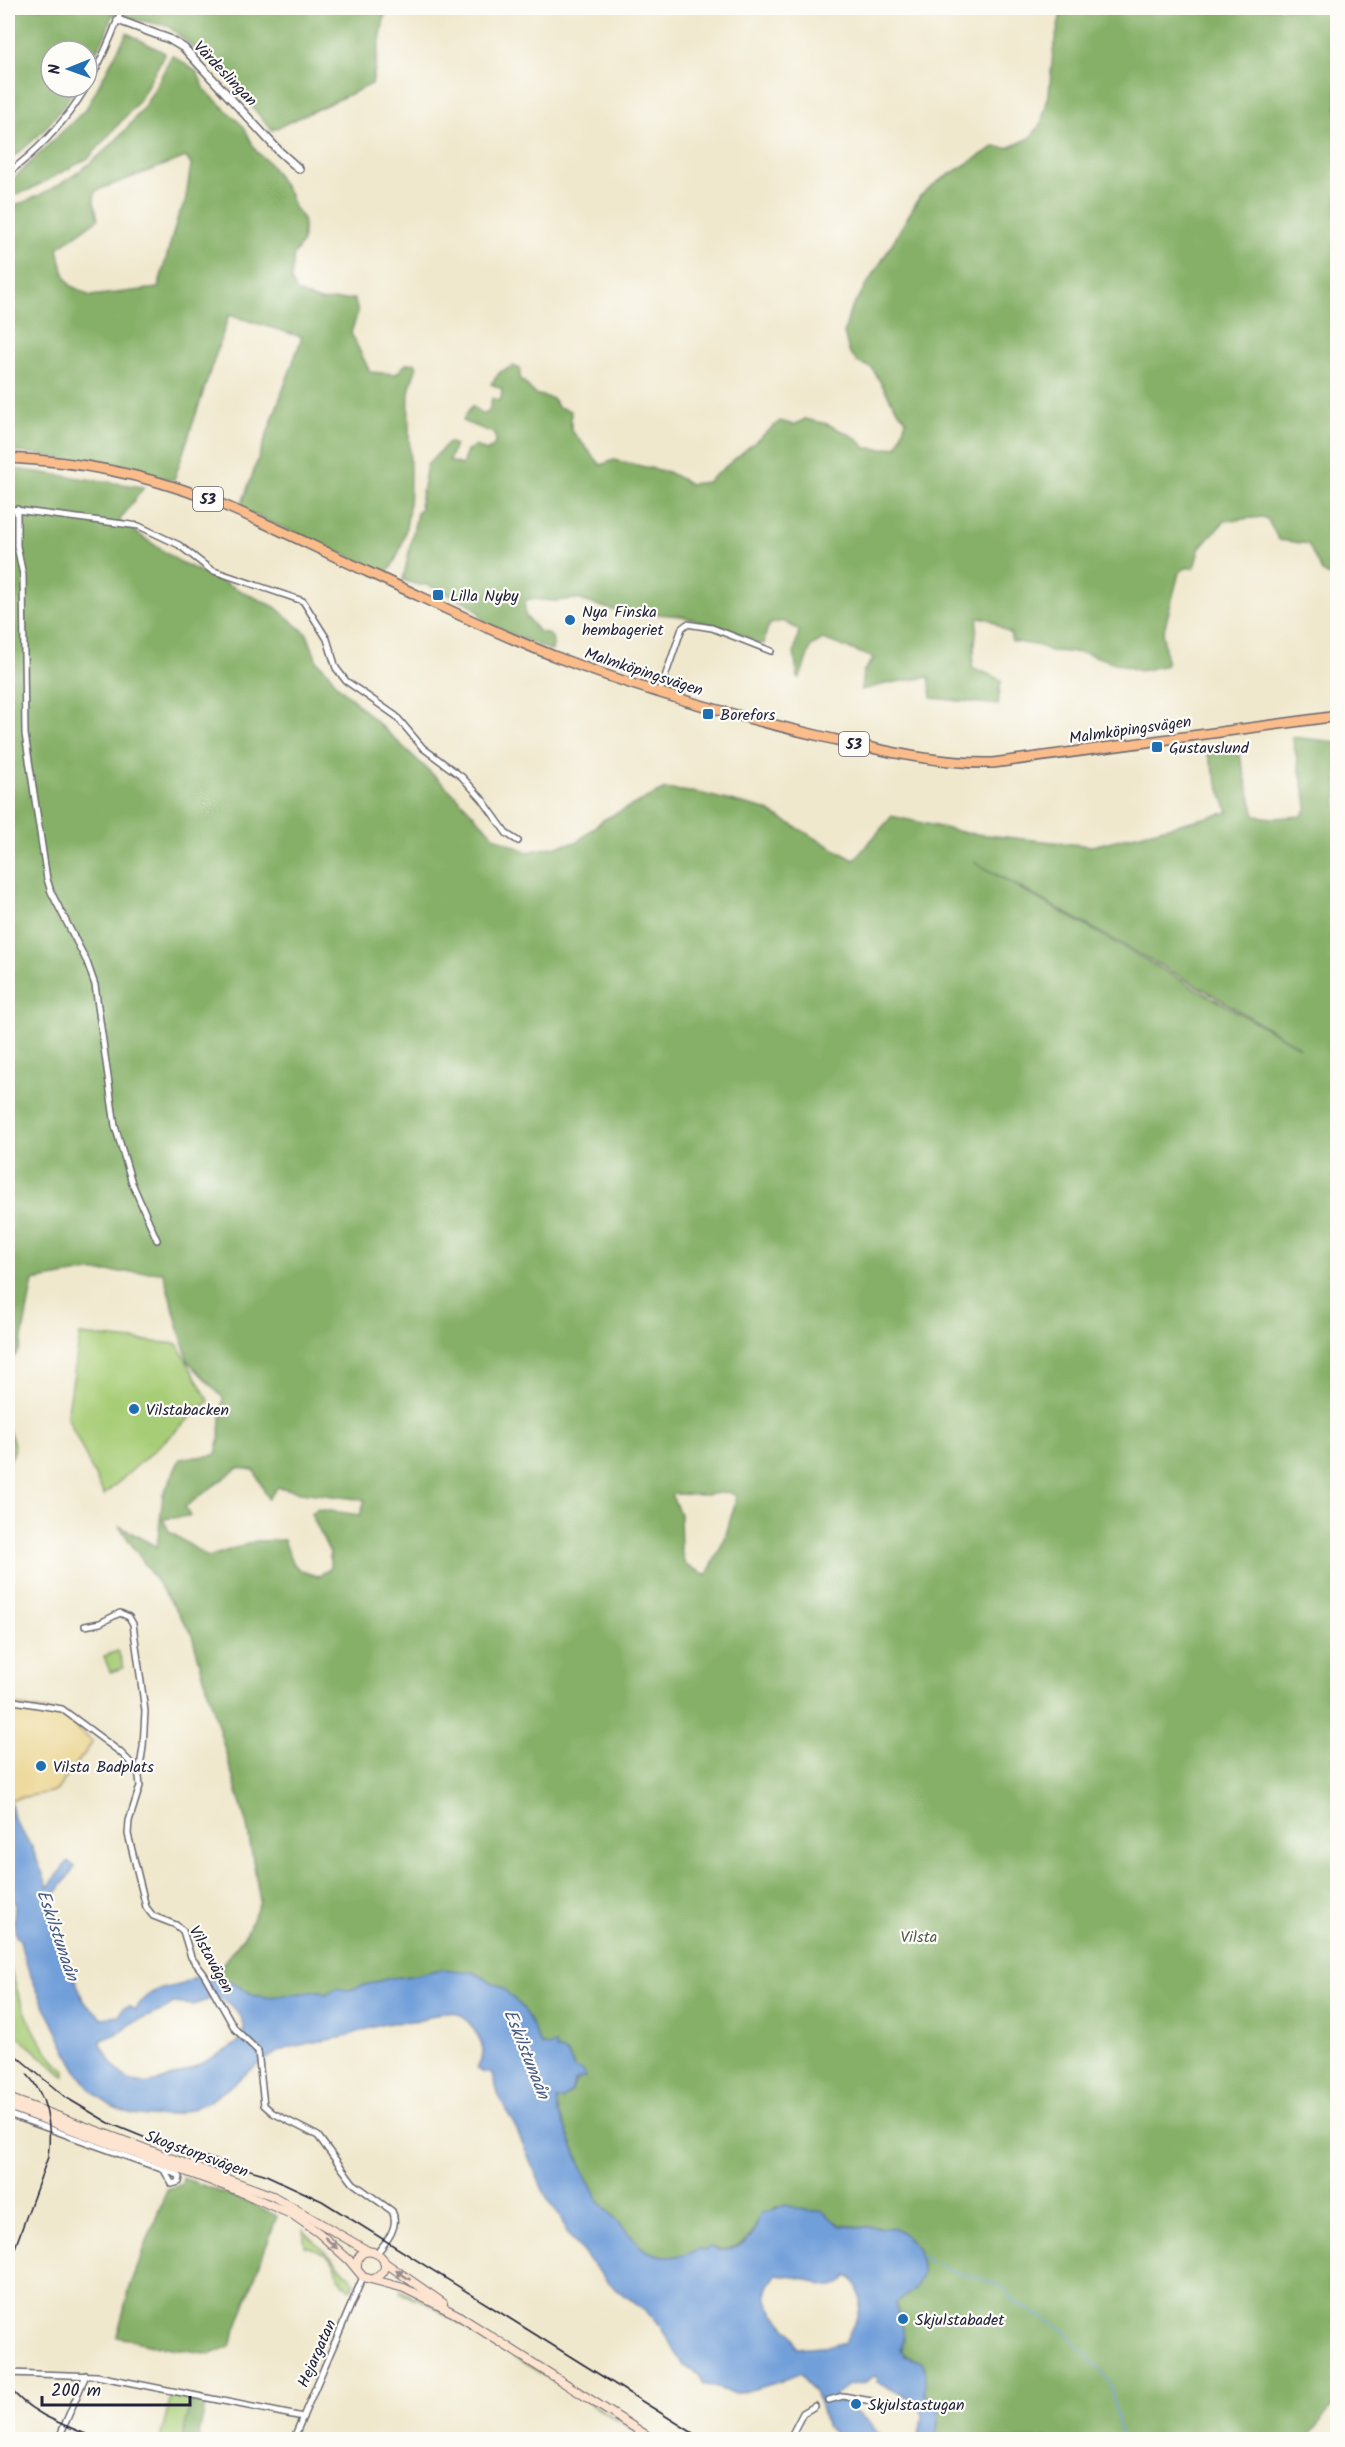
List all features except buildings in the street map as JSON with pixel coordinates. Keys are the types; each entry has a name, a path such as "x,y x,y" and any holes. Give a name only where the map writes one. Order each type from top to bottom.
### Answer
{"main road":[{"name":"Malmköpingsvägen","path":"8,458 94,467 151,480 198,495 261,521 521,642 588,669 659,693 757,721 889,752 926,759 971,763 1032,758 1338,716"},
{"name":"Skogstorpsvägen","path":"8,2098 273,2196 372,2252"},
{"name":"Skogstorpsvägen","path":"8,2106 275,2206 320,2233 357,2268"},
{"path":"456,2314 431,2293 372,2252 358,2258 357,2268 363,2277 374,2278 421,2295 456,2314 654,2439"},
{"path":"374,2278 382,2272 384,2262"}],"street":[{"path":"8,173 40,146 82,96 101,61 122,8"},
{"name":"Värdeslingan","path":"118,20 169,39 184,48 279,151 299,169"},
{"path":"8,509 139,526 179,545 211,570 303,601 327,639 341,675 352,686 396,716 423,748 462,777 482,799 507,834 518,841"},
{"path":"18,509 17,546 23,575 25,739 47,879 51,892 87,962 95,985 115,1126 132,1183 157,1240"},
{"path":"659,693 682,628 687,624 712,628 771,651"},
{"name":"Vilstavägen","path":"85,1626 100,1623 120,1613 129,1617 133,1624 145,1711 139,1792 129,1821 129,1834 144,1901 153,1916 176,1925 183,1931 191,1957 207,1978 238,2033 256,2048 261,2064 261,2097 267,2109 318,2136 353,2183 392,2211 395,2225 372,2252"},
{"path":"8,1700 46,1706 69,1713 120,1752 139,1776"},
{"path":"8,2114 165,2172"},
{"name":"Hejargatan","path":"293,2439 363,2277"},
{"path":"8,2373 86,2375 303,2417"},
{"path":"58,2439 86,2375"},
{"path":"829,2400 839,2396 877,2402"},
{"path":"789,2439 803,2413 815,2406"}],"green space":[{"path":"8,8 386,8 372,84 272,130 223,73 168,26 112,15 99,46 99,39 39,39 39,99 68,99 46,128 8,161"},
{"path":"1062,8 1337,8 1337,580 1322,572 1308,544 1279,540 1267,519 1263,517 1225,521 1200,547 1194,568 1186,568 1179,573 1163,634 1167,665 1140,671 1085,653 1050,651 1040,646 1012,641 1010,633 987,619 978,618 972,667 1001,680 998,705 932,698 929,677 861,690 863,672 874,658 823,639 811,646 800,678 798,678 794,653 799,630 783,621 770,624 764,644 759,644 732,630 681,616 612,610 577,599 554,601 530,599 525,601 525,615 539,632 552,637 552,651 485,623 477,610 468,603 428,585 418,585 403,580 417,513 421,508 427,465 449,442 455,445 449,461 462,465 467,450 476,446 486,451 493,447 496,440 494,433 464,422 463,419 472,406 483,415 489,411 492,398 498,401 501,399 502,389 491,384 500,372 513,366 520,369 520,378 535,394 553,399 558,407 571,411 571,430 601,465 614,460 668,472 690,484 707,482 780,421 794,425 805,419 827,424 855,437 866,448 883,449 898,446 906,420 894,405 872,368 857,362 849,352 844,333 850,311 920,196 937,182 994,147 1008,148 1030,138 1041,124 1049,94 1053,51"},
{"path":"127,33 165,53 139,101 89,158 29,190 8,197 8,184 86,109 91,99 99,99 99,85"},
{"path":"172,55 197,72 205,90 244,127 256,151 269,163 303,219 302,243 294,255 291,280 297,292 320,301 354,299 358,312 351,333 370,372 396,374 406,364 415,363 417,367 409,393 409,511 398,555 387,573 240,509 302,337 229,315 174,480 36,454 8,451 8,208 64,182 98,157 140,112","holes":["186,157 191,165 185,203 178,216 158,288 90,296 70,285 63,271 58,248 98,219 94,201 95,191"]},
{"name":"Vilsta","path":"8,468 144,487 119,521 180,562 275,607 307,634 317,661 331,675 335,683 456,796 495,837 527,852 577,842 603,820 665,789 699,793 766,810 854,860 892,816 966,833 1092,846 1228,812 1205,747 1239,752 1255,816 1274,818 1302,816 1307,808 1306,798 1292,737 1337,742 1337,2401 1306,2439 936,2439 939,2415 937,2408 924,2393 925,2367 901,2352 903,2329 895,2304 915,2289 922,2265 917,2248 885,2228 837,2225 822,2212 776,2207 758,2219 747,2240 735,2247 698,2249 692,2253 677,2256 655,2254 642,2248 598,2200 558,2111 556,2100 562,2100 572,2091 579,2072 574,2068 569,2056 541,2045 521,2008 503,1988 483,1977 442,1969 390,1978 348,1990 333,1990 325,1995 322,1991 316,1991 292,1996 265,1997 250,1994 222,1979 212,1978 247,1932 260,1901 247,1826 191,1632 119,1526 157,1547 163,1495 180,1459 215,1455 220,1436 223,1398 188,1361 163,1272 86,1272 33,1281 20,1349 8,1365","holes":["974,862 1208,992 1301,1048 989,871","238,1468 254,1470 268,1499 278,1487 365,1500 360,1515 317,1509 311,1514 330,1553 330,1569 318,1576 303,1571 295,1565 284,1540 256,1541 208,1557 169,1531 163,1519 190,1516 185,1507","728,1492 737,1496 725,1538 707,1575 685,1565 681,1549 680,1514 672,1496 673,1494 706,1495"]},
{"name":"Vilstabacken","path":"80,1335 177,1344 209,1401 104,1495 67,1417"},
{"path":"8,1429 14,1446 8,1463"},
{"path":"118,1651 124,1668 110,1672 104,1656"},
{"path":"8,1960 29,2020 45,2048 65,2070 65,2077 8,2028"},
{"path":"183,2178 251,2203 277,2216 230,2346 211,2354 117,2337 130,2287 167,2189 182,2184"},
{"path":"303,2230 351,2277 354,2283 351,2290 339,2279 334,2263 328,2257 305,2246"},
{"path":"400,2290 418,2299 401,2294"},
{"path":"427,2303 441,2310 648,2439 433,2307"},
{"path":"171,2396 192,2400 182,2439 160,2439"},
{"path":"192,2400 206,2402 198,2439 182,2439"}],"sand":[{"name":"Vilsta Badplats","path":"8,1704 60,1713 93,1742 56,1791 8,1800"}],"water":[{"name":"Eskilstunaån","path":"8,1803 11,1803 14,1819 32,1847 48,1887 68,1861 75,1867 53,1897 54,1922 83,2000 102,2018 119,2016 123,2008 128,2006 135,2010 151,1993 183,1984 196,1977 206,1981 215,1977 225,1979 256,1996 269,1997 319,1991 327,1995 337,1988 348,1990 390,1978 442,1969 473,1972 503,1988 524,2009 541,2045 548,2047 555,2044 556,2050 563,2051 568,2056 574,2068 584,2072 585,2077 574,2081 572,2091 562,2100 556,2100 558,2111 598,2200 642,2248 663,2256 685,2255 710,2247 715,2250 727,2250 739,2246 749,2238 760,2214 786,2205 808,2211 822,2211 841,2226 892,2228 902,2232 917,2248 922,2265 922,2275 915,2289 895,2304 904,2338 900,2350 905,2356 922,2362 926,2372 924,2393 939,2411 936,2439 917,2439 923,2419 921,2411 904,2396 877,2382 878,2378 874,2376 864,2383 849,2385 835,2395 838,2399 851,2403 852,2410 871,2423 882,2439 837,2440 826,2426 814,2392 801,2373 776,2383 736,2394 704,2384 699,2375 684,2366 657,2321 606,2280 567,2233 560,2216 546,2197 516,2128 501,2101 491,2073 484,2073 477,2069 483,2053 478,2036 470,2024 456,2013 444,2012 419,2021 385,2024 339,2038 286,2049 264,2060 214,2098 187,2110 155,2116 140,2115 110,2105 97,2095 76,2069 38,1993 25,1961 20,1940 16,1936 15,1903 8,1891","holes":["213,1998 223,2000 237,2011 244,2026 241,2041 189,2070 158,2081 134,2082 119,2071 101,2044 101,2040 123,2031 132,2023 166,2009 173,2003 193,2005","777,2275 802,2278 828,2286 833,2286 848,2276 852,2279 859,2293 860,2305 858,2315 845,2342 797,2348 791,2333 773,2312 767,2298 770,2283"]}],"waterway":[{"path":"920,2256 951,2270 999,2285 1018,2304 1064,2330 1110,2382 1122,2440"}],"railway":[{"path":"8,2049 65,2097 109,2123 158,2143 264,2174 322,2201 704,2440"},
{"path":"8,2267 48,2157 47,2113 40,2093 27,2074"},
{"path":"8,2386 27,2405 38,2412 100,2440"}],"place":[{"name":"Lilla Nyby","path":"438,595"},
{"name":"Nya Finska hembageriet","path":"570,620"},
{"name":"Borefors","path":"708,714"},
{"name":"Gustavslund","path":"1157,747"},
{"name":"Vilstabacken","path":"134,1409"},
{"name":"Vilsta Badplats","path":"41,1766"},
{"name":"Skjulstabadet","path":"903,2319"},
{"name":"Skjulstastugan","path":"856,2404"}]}
